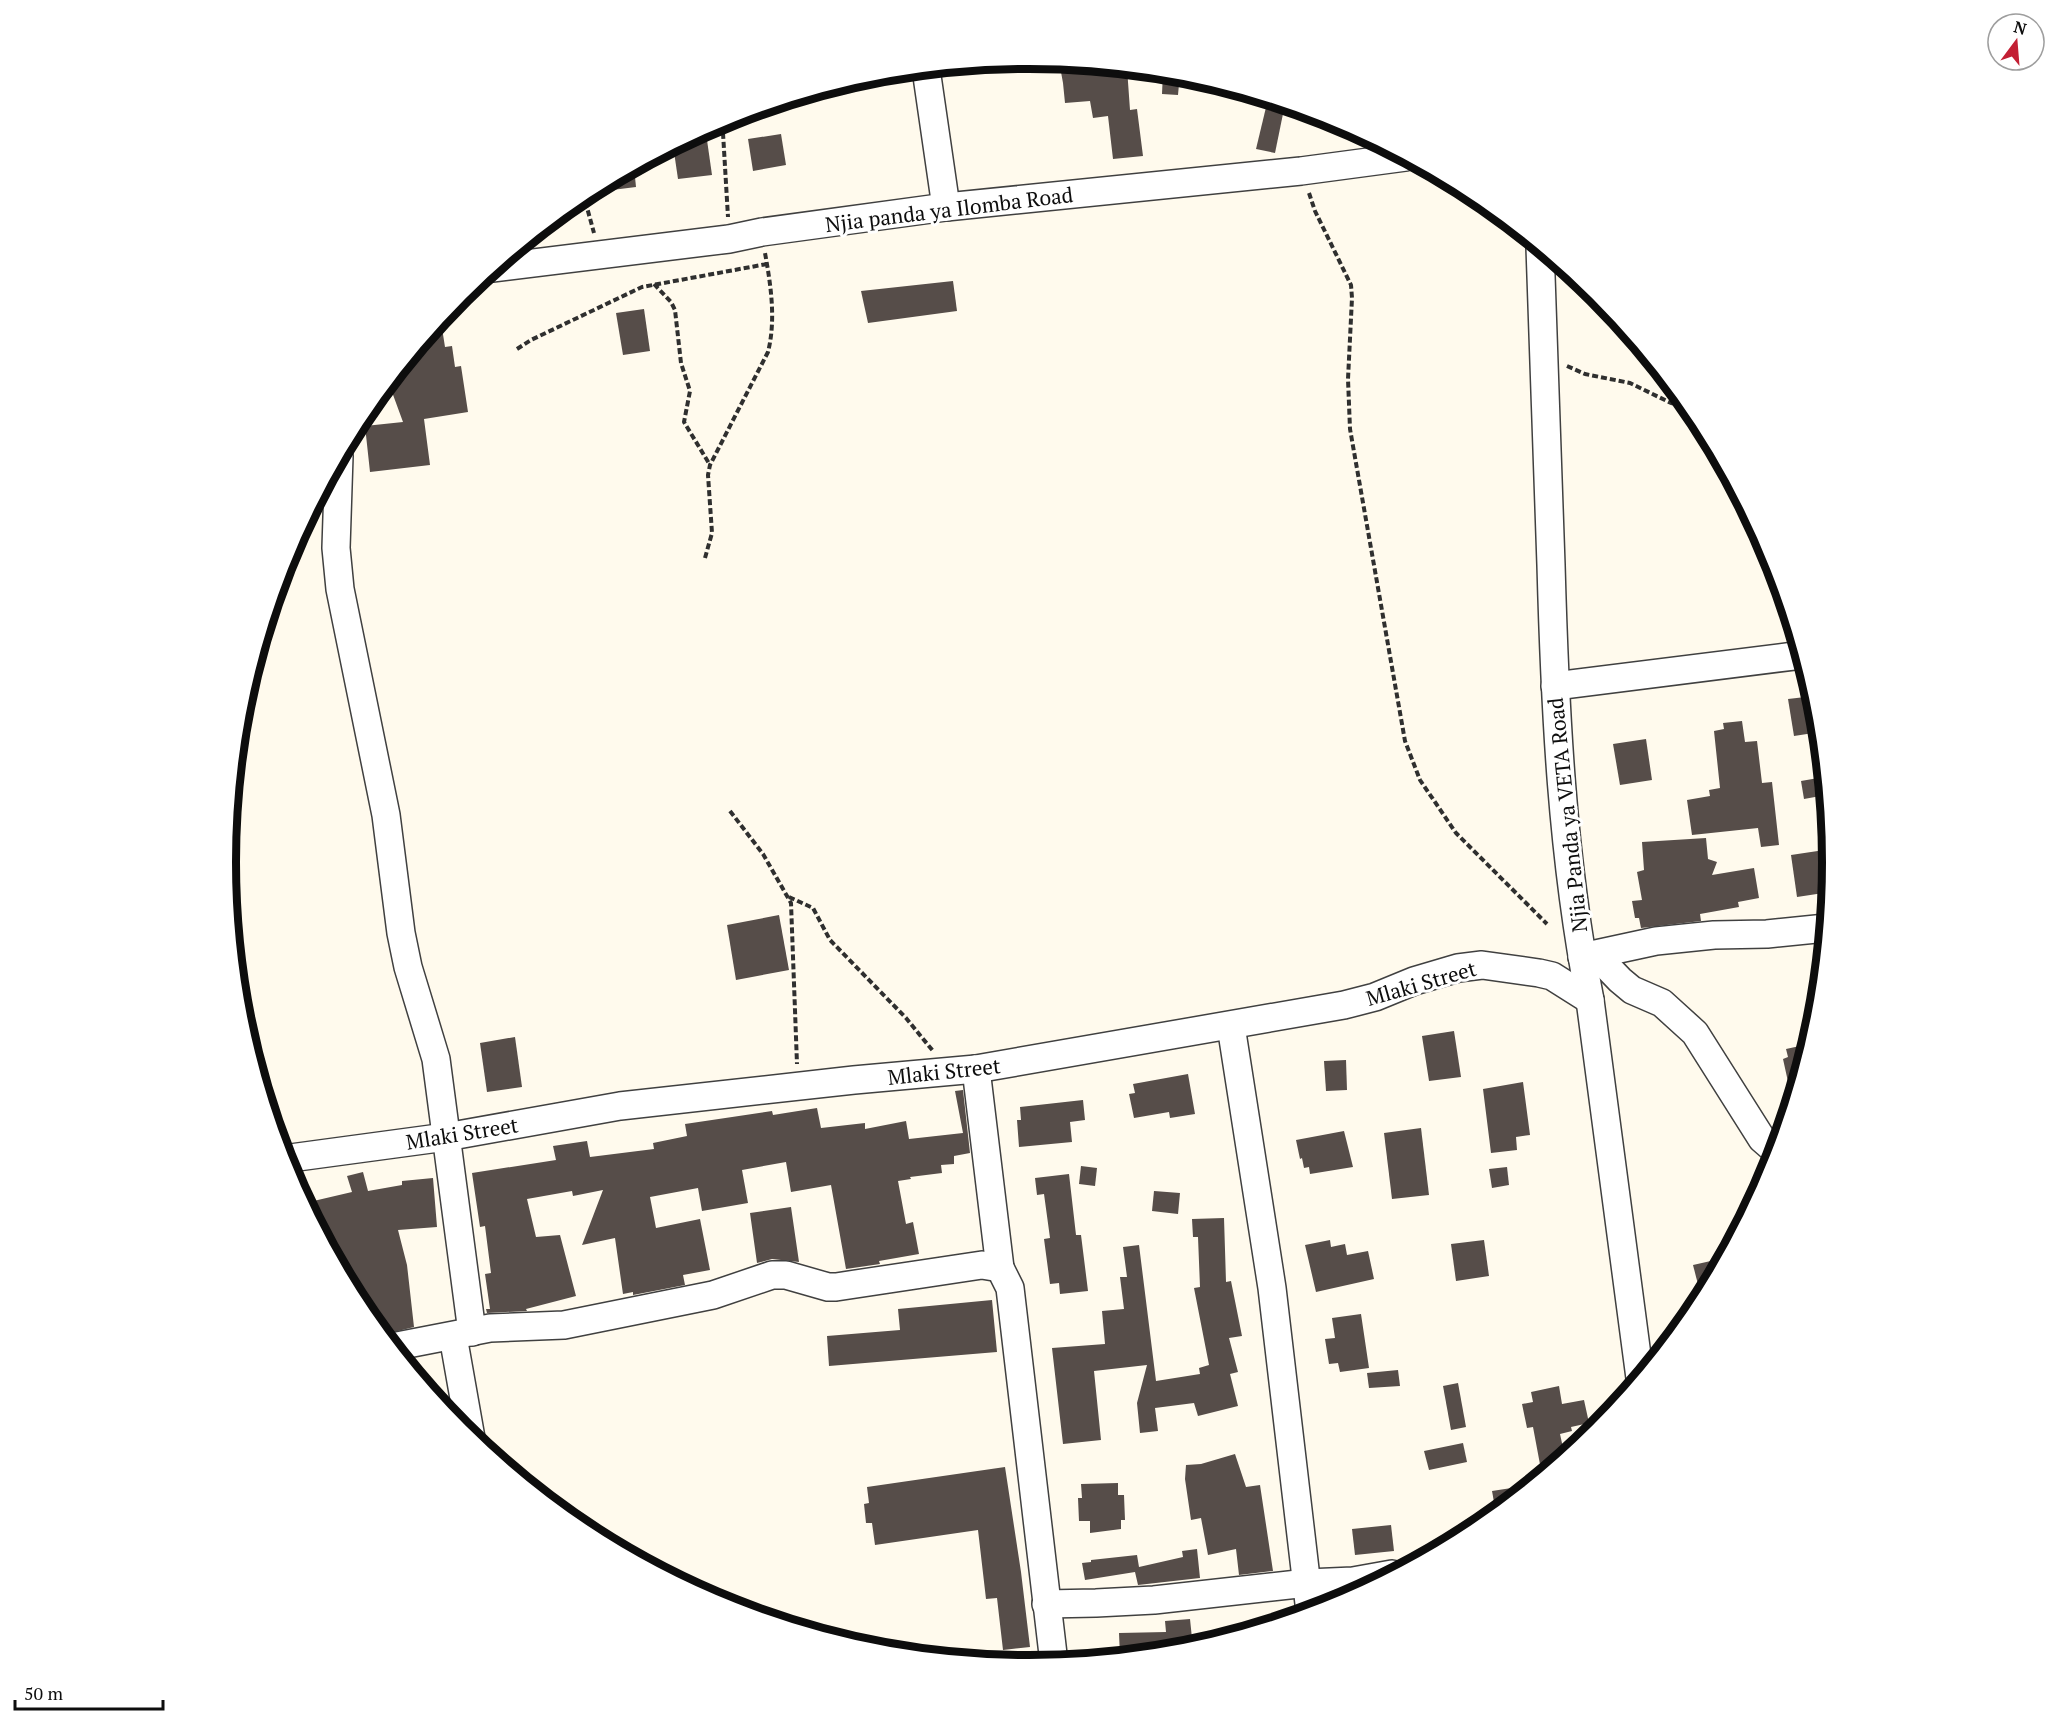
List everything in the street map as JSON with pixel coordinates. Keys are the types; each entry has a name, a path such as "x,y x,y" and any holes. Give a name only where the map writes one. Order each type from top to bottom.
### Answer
{"street":[{"path":"927,76 946,207"},
{"name":"Njia panda ya Ilomba Road","path":"506,266 729,239 762,232 946,207 1301,171 1394,159"},
{"name":"Njia Panda ya VETA Road","path":"1540,256 1555,686 1561,784 1589,956 1590,1000 1639,1368"},
{"path":"338,472 336,548 340,589 386,815 401,933 408,967 436,1059 446,1137 470,1425"},
{"path":"1555,686 1795,656"},
{"path":"1589,956 1656,941 1819,929"},
{"path":"1589,956 1632,990 1662,1003 1695,1033 1762,1139 1769,1145"},
{"name":"Mlaki Street","path":"293,1158 446,1137 620,1106 798,1086 963,1071 1344,1005 1375,997 1414,981 1458,968 1482,965 1552,976 1590,1000"},
{"path":"1231,1026 1272,1288 1309,1604"},
{"path":"963,1071 1000,1268 1010,1288 1053,1654"},
{"path":"400,1345 490,1328 564,1325 713,1295 772,1275 786,1275 828,1287 836,1287 982,1265 1000,1268"},
{"path":"1046,1604 1096,1604 1154,1600 1369,1578"}],"path":[{"path":"723,133 729,239"},
{"path":"1301,171 1315,212 1351,285 1348,379 1350,429 1405,741 1420,780 1456,833 1547,924"},
{"path":"586,204 601,254"},
{"path":"705,558 712,533 708,475 710,465 768,352 772,313 762,232"},
{"path":"517,349 626,293 654,284 767,264"},
{"path":"654,284 671,302 675,310 681,363 690,391 684,422 710,465"},
{"path":"1544,358 1586,374 1630,383 1676,404"},
{"path":"730,811 763,855 788,897 792,912 798,1086"},
{"path":"788,897 813,908 830,940 906,1018 963,1071"}],"building":[{"path":"1061,70 1128,75 1130,110 1137,109 1143,156 1113,159 1108,116 1093,118 1090,101 1065,103"},
{"path":"1163,81 1179,83 1178,95 1162,94"},
{"path":"1266,106 1284,111 1275,153 1256,149"},
{"path":"781,134 786,165 753,171 748,139"},
{"path":"707,140 712,175 678,179 674,153"},
{"path":"635,174 636,187 608,191"},
{"path":"953,281 957,311 868,323 861,291"},
{"path":"644,309 650,351 623,355 616,313"},
{"path":"442,329 445,347 452,346 455,367 461,366 468,412 424,419 430,465 370,472 365,428 367,426 403,422 392,392 400,379"},
{"path":"1805,697 1811,733 1794,736 1788,699"},
{"path":"1742,721 1745,742 1757,741 1762,783 1772,782 1779,845 1761,847 1758,828 1692,835 1687,800 1710,796 1709,790 1720,788 1714,731 1724,729 1723,723"},
{"path":"1646,739 1652,780 1620,785 1613,744"},
{"path":"1817,778 1819,796 1804,799 1801,781"},
{"path":"1706,838 1708,859 1717,862 1712,875 1754,868 1759,898 1738,902 1739,907 1700,914 1701,921 1641,928 1639,918 1635,918 1632,901 1642,900 1637,872 1644,870 1642,842"},
{"path":"1822,850 1821,893 1797,897 1791,855"},
{"path":"779,915 789,970 736,980 727,925"},
{"path":"1454,1031 1461,1077 1429,1081 1422,1036"},
{"path":"515,1037 522,1087 487,1092 480,1043"},
{"path":"1800,1046 1789,1087 1783,1059 1788,1057 1786,1049"},
{"path":"1346,1060 1347,1090 1326,1091 1324,1061"},
{"path":"1188,1074 1195,1114 1170,1118 1169,1112 1134,1118 1129,1094 1135,1093 1133,1084"},
{"path":"1523,1082 1530,1135 1516,1137 1517,1150 1491,1153 1483,1089"},
{"path":"963,1090 970,1153 954,1156 954,1164 941,1165 942,1173 898,1181 906,1224 913,1222 919,1254 879,1261 880,1264 846,1269 831,1185 791,1192 786,1162 742,1170 748,1203 702,1211 698,1188 650,1197 656,1228 700,1219 710,1270 683,1275 685,1285 633,1295 633,1292 623,1294 615,1238 582,1245 603,1190 573,1196 572,1191 527,1199 536,1237 560,1235 576,1296 526,1309 527,1311 487,1313 486,1309 490,1309 485,1274 491,1273 485,1226 480,1227 472,1173 556,1160 553,1146 587,1141 590,1157 654,1149 653,1143 687,1136 685,1124 772,1111 773,1115 817,1108 821,1128 865,1123 865,1129 906,1121 909,1139 963,1133 955,1091"},
{"path":"1083,1100 1085,1120 1070,1122 1072,1142 1019,1147 1017,1120 1021,1120 1020,1107"},
{"path":"1421,1128 1429,1195 1392,1199 1384,1133"},
{"path":"1344,1131 1353,1167 1310,1174 1309,1167 1304,1168 1302,1158 1300,1159 1296,1140"},
{"path":"1081,1166 1097,1168 1095,1186 1079,1184"},
{"path":"1507,1167 1509,1185 1492,1188 1489,1169"},
{"path":"363,1172 368,1191 402,1185 402,1181 433,1178 437,1227 398,1230 407,1265 414,1327 391,1333 342,1258 313,1201 352,1192 347,1176"},
{"path":"1069,1174 1076,1235 1081,1235 1088,1291 1060,1294 1059,1283 1050,1284 1044,1239 1050,1238 1044,1194 1037,1195 1035,1178"},
{"path":"1154,1191 1180,1193 1178,1214 1152,1211"},
{"path":"791,1207 799,1262 772,1259 757,1263 750,1213"},
{"path":"1224,1218 1226,1282 1231,1281 1242,1336 1229,1338 1238,1372 1230,1374 1238,1406 1198,1416 1194,1403 1155,1408 1158,1431 1140,1433 1137,1403 1147,1365 1094,1371 1101,1440 1063,1444 1052,1348 1105,1344 1102,1311 1124,1309 1120,1277 1127,1277 1123,1247 1139,1245 1156,1381 1200,1374 1199,1368 1209,1365 1194,1288 1200,1287 1198,1237 1193,1237 1192,1219"},
{"path":"1330,1240 1331,1247 1345,1244 1347,1255 1368,1251 1374,1279 1316,1292 1305,1245"},
{"path":"1484,1240 1489,1276 1456,1281 1451,1244"},
{"path":"1715,1260 1698,1286 1693,1265"},
{"path":"992,1300 997,1352 829,1366 827,1336 900,1330 898,1309"},
{"path":"1361,1314 1369,1368 1340,1372 1338,1363 1329,1364 1325,1339 1335,1338 1332,1318"},
{"path":"1398,1370 1400,1386 1369,1388 1367,1373"},
{"path":"1458,1383 1466,1427 1451,1430 1443,1386"},
{"path":"1559,1386 1562,1404 1584,1400 1589,1423 1571,1427 1572,1431 1560,1434 1563,1448 1541,1467 1533,1427 1527,1428 1522,1404 1533,1402 1531,1392"},
{"path":"1463,1443 1467,1462 1429,1470 1424,1451"},
{"path":"1235,1454 1246,1487 1260,1485 1273,1571 1239,1575 1236,1549 1208,1555 1201,1518 1191,1520 1185,1479 1186,1465 1201,1464"},
{"path":"1005,1467 1030,1647 1003,1650 997,1598 986,1599 978,1530 875,1545 872,1523 866,1523 864,1504 869,1503 867,1487"},
{"path":"1118,1483 1118,1495 1124,1495 1125,1520 1121,1520 1121,1529 1090,1533 1090,1521 1079,1521 1078,1498 1082,1498 1081,1484"},
{"path":"1517,1487 1494,1504 1492,1491"},
{"path":"1391,1525 1394,1551 1355,1555 1352,1529"},
{"path":"1197,1549 1200,1578 1138,1585 1135,1572 1085,1580 1082,1563 1091,1562 1091,1560 1137,1555 1139,1567 1183,1557 1182,1551"},
{"path":"1190,1619 1192,1638 1120,1649 1119,1633 1166,1632 1165,1621"}]}
